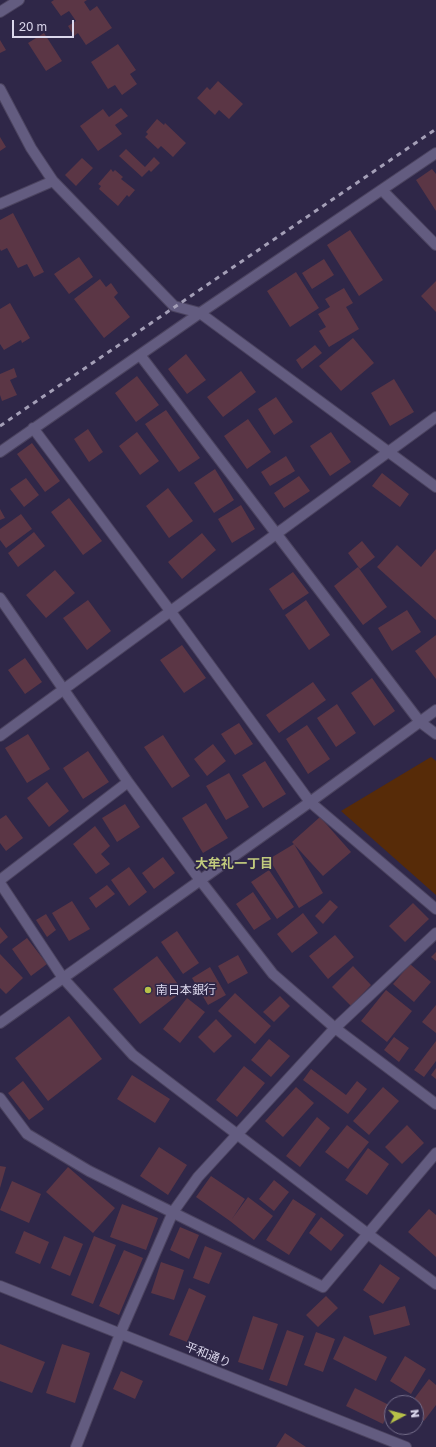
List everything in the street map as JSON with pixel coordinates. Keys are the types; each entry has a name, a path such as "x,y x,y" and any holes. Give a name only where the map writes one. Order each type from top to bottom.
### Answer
{"street":[{"path":"0,12 19,0"},
{"path":"0,89 31,148 53,181 174,306 200,313 436,487"},
{"path":"0,452 200,313 436,153"},
{"path":"0,204 53,181"},
{"path":"382,190 436,245"},
{"path":"140,355 420,722 436,734"},
{"path":"0,736 436,417"},
{"path":"33,428 171,612 310,802 436,909"},
{"path":"0,598 128,782 200,880 273,974 335,1028 436,1104"},
{"path":"0,1023 310,802 436,710"},
{"path":"128,782 0,882 62,978 133,1055 436,1284"},
{"path":"76,1447 120,1334 173,1212 198,1177 335,1028 436,933"},
{"path":"0,1098 27,1134 89,1171 323,1287 436,1153"},
{"name":"平和通り","path":"0,1286 406,1447"}],"shaded area":[{"path":"431,757 436,761 436,895 341,811"}],"building":[{"path":"54,0 87,0 84,2 90,11 97,6 112,28 86,45 78,33 74,36 68,26 76,21 69,11 61,16 51,2"},
{"path":"44,33 62,61 46,71 28,43"},
{"path":"0,40 6,50 0,53"},
{"path":"118,44 136,70 130,74 137,84 122,95 115,85 108,89 91,62"},
{"path":"218,81 243,104 229,119 219,110 215,115 197,98 207,87 210,90"},
{"path":"121,108 128,116 115,125 122,134 98,151 80,126 103,109 109,117"},
{"path":"157,119 164,125 165,123 186,143 173,157 161,146 158,149 145,137 148,134 146,132"},
{"path":"0,137 6,147 0,151"},
{"path":"126,149 145,167 154,157 160,163 151,172 149,170 142,177 119,156"},
{"path":"82,158 93,168 76,186 65,175"},
{"path":"111,169 113,172 115,170 123,177 121,179 135,190 129,197 127,195 118,206 99,189 101,186 98,184"},
{"path":"432,169 436,174 436,211 416,180"},
{"path":"13,213 44,272 34,277 27,264 18,268 7,248 1,251 0,249 0,220"},
{"path":"350,230 383,280 359,296 327,245"},
{"path":"79,257 93,277 69,294 54,274"},
{"path":"324,259 334,275 312,289 302,273"},
{"path":"296,272 319,308 290,327 267,291"},
{"path":"100,279 106,287 111,283 118,293 114,297 130,317 104,338 74,299"},
{"path":"436,281 436,312 421,296"},
{"path":"344,288 353,303 346,307 359,329 329,347 319,331 326,327 318,314 330,307 325,299"},
{"path":"10,303 30,338 22,343 21,340 4,350 0,344 0,309"},
{"path":"353,338 374,363 341,391 319,366"},
{"path":"315,345 322,353 302,369 296,360"},
{"path":"186,354 206,380 187,394 168,369"},
{"path":"14,368 17,377 10,380 17,395 2,401 0,395 0,374"},
{"path":"241,371 256,392 223,417 207,397"},
{"path":"137,376 159,405 136,422 115,393"},
{"path":"394,379 414,412 390,426 371,393"},
{"path":"276,397 293,422 274,435 258,409"},
{"path":"166,410 200,458 179,472 145,424"},
{"path":"248,419 271,452 247,469 224,436"},
{"path":"88,429 103,452 89,462 74,439"},
{"path":"137,432 159,461 140,475 119,446"},
{"path":"331,432 351,462 330,476 310,446"},
{"path":"32,443 60,481 45,492 17,454"},
{"path":"286,456 295,471 270,486 261,472"},
{"path":"215,469 234,500 214,513 194,483"},
{"path":"382,473 409,494 400,507 372,486"},
{"path":"299,476 310,491 284,508 274,493"},
{"path":"26,478 39,495 24,507 10,489"},
{"path":"168,488 193,521 169,538 146,506"},
{"path":"69,498 102,541 83,555 51,512"},
{"path":"241,505 255,529 232,543 218,519"},
{"path":"0,509 5,518 0,520"},
{"path":"21,514 32,529 6,548 0,540 0,529"},
{"path":"34,532 45,546 18,567 8,553"},
{"path":"202,533 216,550 182,579 168,562"},
{"path":"362,541 375,557 360,569 348,553"},
{"path":"397,545 421,567 436,549 436,620 377,567"},
{"path":"358,567 387,607 363,625 334,586"},
{"path":"55,570 75,593 46,618 26,595"},
{"path":"293,572 309,593 283,610 269,589"},
{"path":"88,600 111,631 87,650 63,618"},
{"path":"306,600 330,635 309,650 285,615"},
{"path":"407,610 421,632 392,651 378,628"},
{"path":"436,635 436,679 415,651"},
{"path":"182,645 206,678 184,693 160,660"},
{"path":"25,658 42,682 25,694 8,670"},
{"path":"372,678 395,711 374,726 351,693"},
{"path":"313,682 326,700 279,733 266,715"},
{"path":"337,704 356,733 336,747 317,718"},
{"path":"239,723 253,744 235,755 221,734"},
{"path":"307,725 330,759 308,774 286,739"},
{"path":"28,734 50,769 27,783 5,748"},
{"path":"163,735 190,776 172,788 144,747"},
{"path":"213,744 226,761 207,776 194,759"},
{"path":"88,751 109,782 83,799 63,768"},
{"path":"265,761 286,794 263,808 242,775"},
{"path":"229,773 249,807 226,820 206,786"},
{"path":"47,782 69,811 49,827 27,798"},
{"path":"206,803 228,838 203,853 182,818"},
{"path":"125,804 140,827 117,842 102,818"},
{"path":"6,815 23,838 6,851 0,843 0,819"},
{"path":"320,817 351,852 323,876 292,842"},
{"path":"95,826 110,846 101,854 110,864 96,874 73,844"},
{"path":"294,844 323,893 299,908 269,859"},
{"path":"163,857 175,873 154,889 142,873"},
{"path":"129,867 147,892 129,906 111,880"},
{"path":"269,870 294,907 277,919 251,882"},
{"path":"107,885 115,894 96,908 89,898"},
{"path":"253,892 271,919 254,930 236,904"},
{"path":"330,900 338,907 323,924 315,916"},
{"path":"72,901 90,929 69,941 52,913"},
{"path":"413,903 429,919 405,942 389,926"},
{"path":"303,913 318,933 292,953 277,934"},
{"path":"46,914 56,930 47,937 36,920"},
{"path":"0,927 8,937 0,944"},
{"path":"177,931 199,963 183,974 161,942"},
{"path":"335,935 354,957 328,979 309,956"},
{"path":"27,938 47,964 31,976 12,949"},
{"path":"436,952 436,961 431,957"},
{"path":"0,954 23,978 6,994 0,988"},
{"path":"238,955 248,973 228,984 218,966"},
{"name":"南日本銀行","path":"157,956 183,991 140,1024 113,989"},
{"path":"410,964 431,982 414,1002 393,984"},
{"path":"353,966 371,985 351,1006 332,987"},
{"path":"210,967 226,995 208,1005 192,978"},
{"path":"386,990 412,1011 387,1042 361,1021"},
{"path":"235,993 271,1026 255,1044 218,1011"},
{"path":"280,996 290,1006 274,1022 263,1012"},
{"path":"187,998 205,1012 180,1043 163,1029"},
{"path":"436,1005 436,1033 422,1022"},
{"path":"69,1016 102,1059 48,1101 15,1058"},
{"path":"216,1019 232,1036 214,1053 198,1037"},
{"path":"394,1037 409,1048 399,1062 384,1050"},
{"path":"269,1039 290,1056 271,1077 251,1060"},
{"path":"436,1041 436,1061 424,1077 414,1070"},
{"path":"244,1066 265,1083 237,1117 216,1100"},
{"path":"436,1068 436,1079 431,1075"},
{"path":"311,1069 346,1095 357,1081 367,1089 348,1114 303,1080"},
{"path":"132,1075 170,1099 155,1123 117,1099"},
{"path":"23,1081 44,1109 29,1120 8,1093"},
{"path":"296,1087 314,1103 283,1137 265,1121"},
{"path":"383,1087 399,1101 369,1135 353,1121"},
{"path":"317,1117 330,1128 300,1167 286,1156"},
{"path":"347,1125 369,1142 348,1169 325,1152"},
{"path":"407,1125 424,1143 402,1164 385,1147"},
{"path":"159,1147 187,1165 168,1195 140,1176"},
{"path":"368,1148 389,1164 367,1195 345,1180"},
{"path":"0,1166 6,1167 0,1188"},
{"path":"68,1167 115,1208 93,1233 46,1192"},
{"path":"211,1176 245,1199 232,1219 248,1197 273,1216 254,1240 196,1197"},
{"path":"274,1180 289,1192 274,1211 259,1199"},
{"path":"12,1181 41,1194 29,1223 0,1210"},
{"path":"293,1199 316,1214 289,1255 266,1240"},
{"path":"122,1204 158,1218 146,1250 110,1237"},
{"path":"429,1209 436,1215 436,1257 408,1232"},
{"path":"321,1217 344,1235 331,1251 309,1233"},
{"path":"180,1227 199,1235 189,1259 170,1250"},
{"path":"24,1231 49,1242 40,1264 15,1253"},
{"path":"64,1236 83,1244 70,1276 51,1268"},
{"path":"94,1236 116,1245 93,1304 71,1295"},
{"path":"205,1246 222,1253 209,1284 193,1278"},
{"path":"124,1250 143,1258 119,1315 99,1306"},
{"path":"161,1262 184,1270 174,1300 151,1293"},
{"path":"380,1264 400,1278 383,1304 363,1290"},
{"path":"189,1288 206,1296 187,1342 169,1335"},
{"path":"326,1296 338,1308 318,1327 306,1315"},
{"path":"405,1306 410,1325 374,1335 369,1316"},
{"path":"253,1316 278,1324 263,1370 238,1362"},
{"path":"287,1330 304,1336 287,1386 269,1380"},
{"path":"316,1332 335,1339 323,1372 304,1365"},
{"path":"344,1336 387,1357 376,1381 333,1359"},
{"path":"0,1344 45,1362 32,1393 0,1381"},
{"path":"62,1344 90,1353 75,1403 46,1393"},
{"path":"405,1356 426,1369 411,1394 390,1381"},
{"path":"121,1371 143,1381 135,1399 113,1389"},
{"path":"429,1379 436,1385 436,1405 424,1421 424,1395 417,1395"},
{"path":"355,1388 384,1402 383,1424 346,1406"},
{"path":"285,1433 306,1447 276,1447"}],"railway":[{"path":"0,426 436,129"}],"place":[{"name":"南日本銀行","path":"148,990"}],"district":[{"name":"大牟礼一丁目","path":"234,864"}]}
